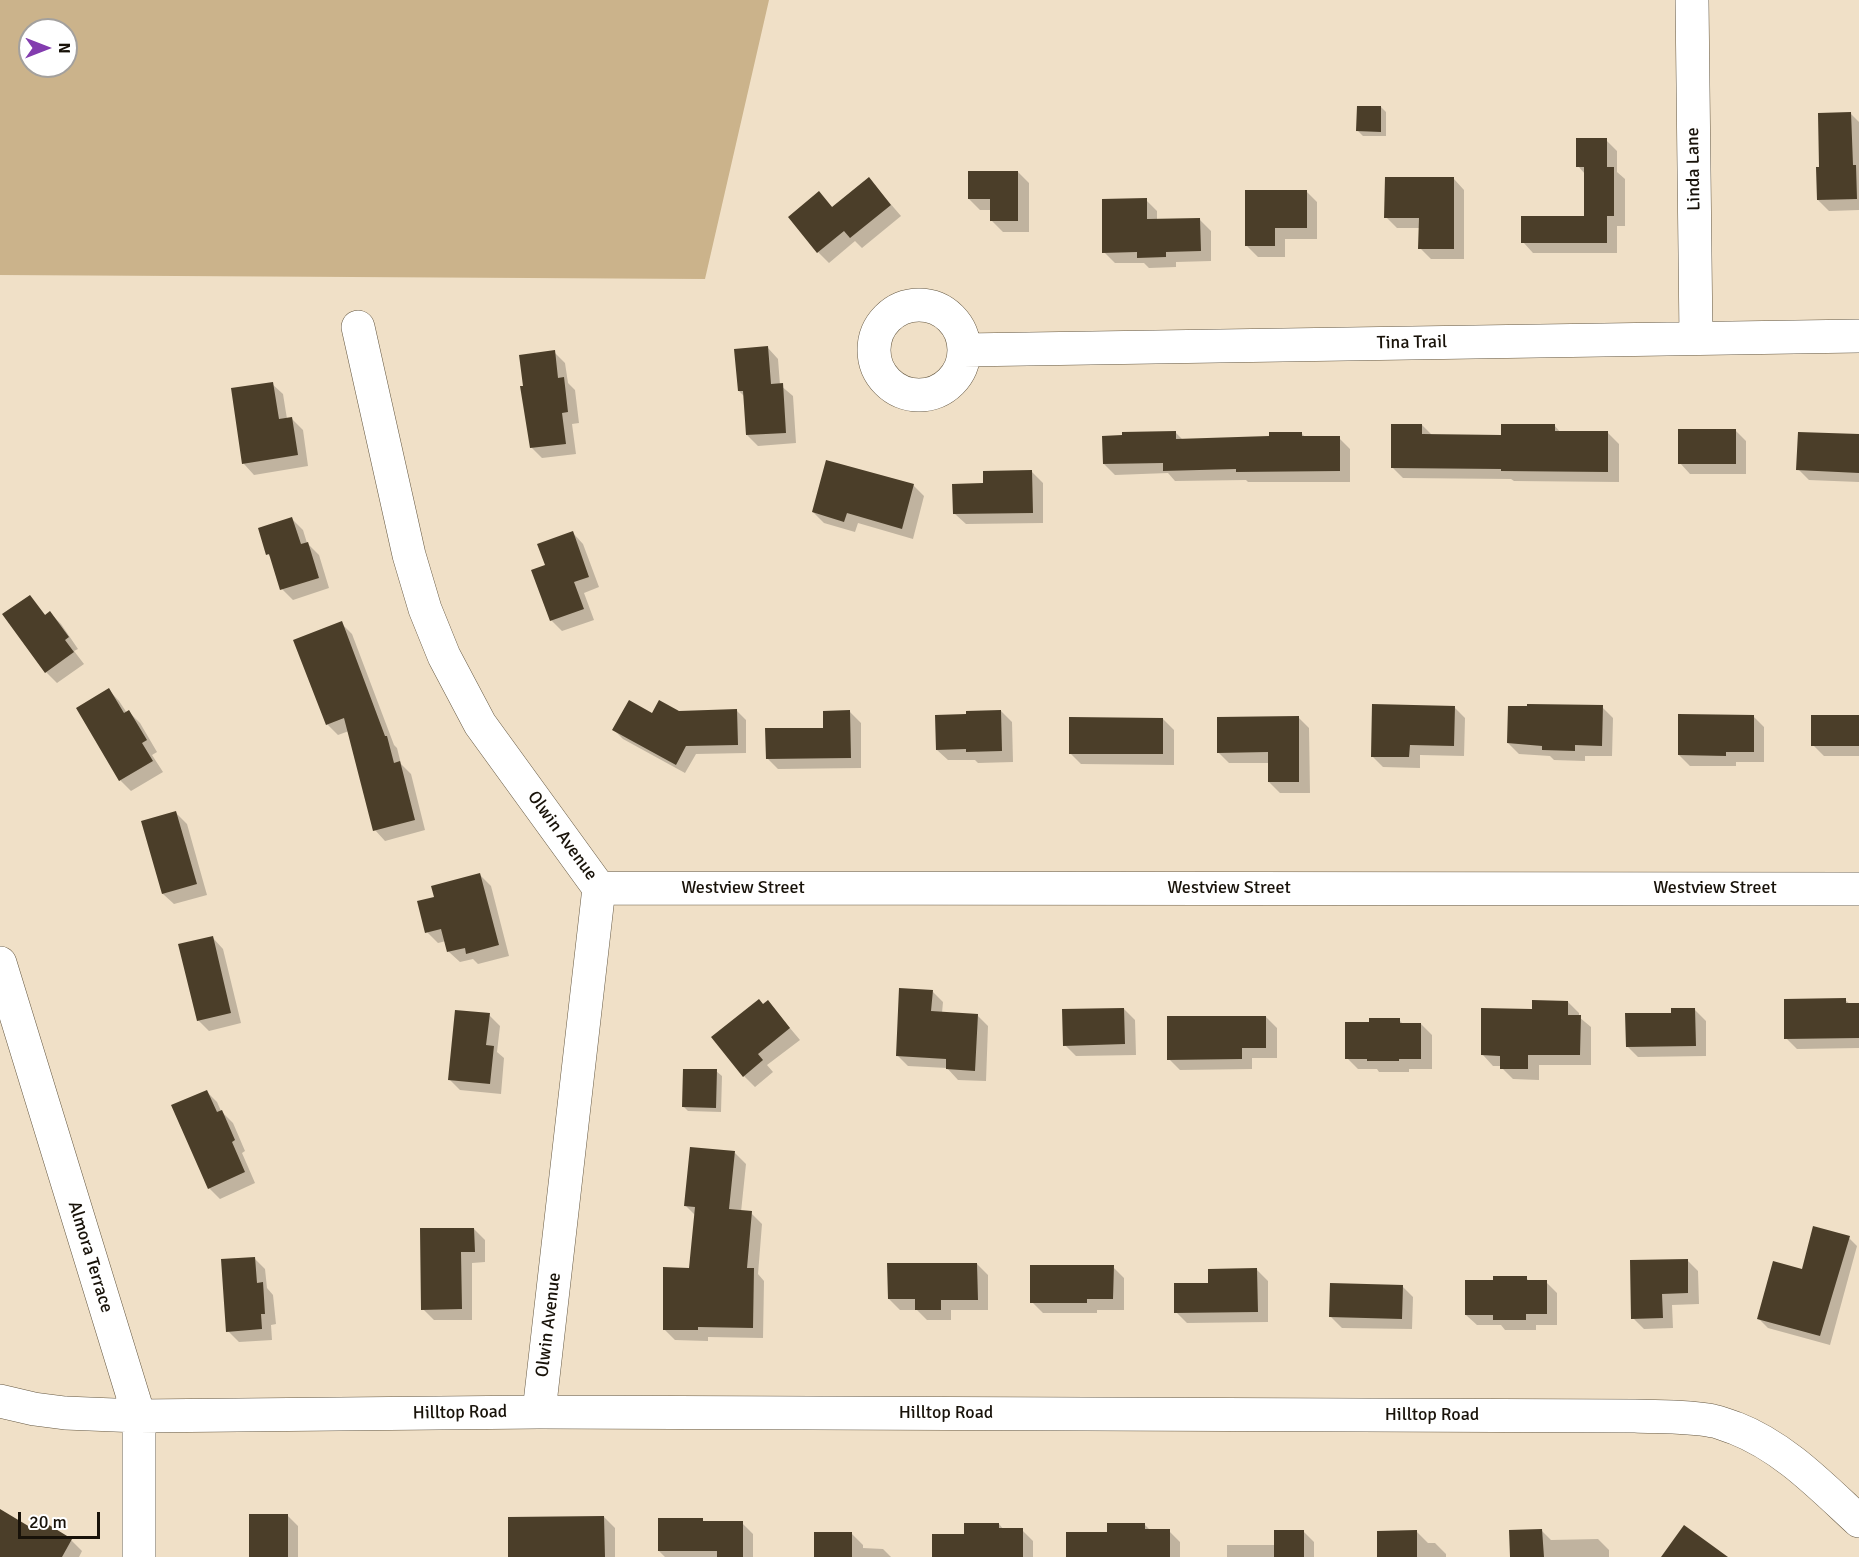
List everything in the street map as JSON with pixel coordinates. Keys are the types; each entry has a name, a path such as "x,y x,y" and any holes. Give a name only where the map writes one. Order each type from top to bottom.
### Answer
{"street":[{"name":"Linda Lane","path":"1692,0 1696,338"},
{"name":"Olwin Avenue","path":"358,327 409,555 444,656 480,724 599,888 539,1412"},
{"name":"Tina Trail","path":"964,350 1859,336"},
{"name":"Westview Street","path":"599,888 1859,889"},
{"name":"Almora Terrace","path":"0,963 139,1416 139,1557"},
{"name":"Hilltop Road","path":"0,1401 65,1413 139,1416 539,1412 1678,1417 1715,1421 1742,1431 1778,1450 1859,1521"}],"shaded area":[{"path":"0,0 769,0 705,279 0,275"}],"building":[{"path":"1357,106 1381,106 1381,132 1356,131"},
{"path":"1851,112 1857,199 1817,200 1818,113"},
{"path":"1576,138 1607,138 1607,167 1614,167 1614,216 1607,216 1607,243 1521,243 1521,216 1584,216 1584,167 1576,167"},
{"path":"968,171 1018,171 1018,221 990,221 990,199 968,199"},
{"path":"869,177 891,205 850,238 844,231 817,253 788,217 819,191 832,207"},
{"path":"1385,177 1454,177 1454,249 1418,249 1419,218 1384,218"},
{"path":"1245,190 1307,190 1307,228 1275,228 1275,246 1245,246"},
{"path":"1147,198 1147,219 1200,218 1201,251 1166,252 1166,257 1137,258 1137,252 1102,253 1102,199"},
{"path":"768,346 771,384 783,383 786,433 746,435 743,391 738,391 734,349"},
{"path":"555,350 558,378 564,377 568,412 562,413 566,444 530,448 520,386 523,386 519,355"},
{"path":"273,382 279,419 292,417 298,455 242,464 231,388"},
{"path":"1391,424 1422,424 1422,434 1501,435 1501,424 1555,424 1555,431 1608,431 1608,472 1391,468"},
{"path":"1678,429 1736,429 1736,464 1678,464"},
{"path":"1176,431 1176,439 1269,436 1269,432 1302,432 1302,436 1340,436 1340,471 1236,472 1236,469 1163,471 1163,463 1103,464 1102,436 1122,435 1122,432"},
{"path":"1798,432 1859,434 1859,473 1796,470"},
{"path":"826,460 914,484 902,529 847,513 844,522 812,512"},
{"path":"1032,470 1033,513 953,514 952,484 983,483 983,471"},
{"path":"292,517 301,544 308,542 319,578 280,590 258,528"},
{"path":"573,531 589,577 574,582 584,609 550,621 531,570 545,565 537,544"},
{"path":"30,595 45,615 50,611 69,637 65,640 74,652 45,673 2,614"},
{"path":"342,621 385,736 387,736 394,763 400,761 415,820 373,831 344,718 326,725 293,640"},
{"path":"109,688 124,713 129,710 147,740 142,743 153,761 119,781 76,708"},
{"path":"629,700 652,713 659,700 679,711 737,709 738,745 686,746 676,765 612,730"},
{"path":"1372,704 1455,706 1454,746 1410,745 1409,757 1371,757"},
{"path":"1527,704 1603,705 1602,746 1575,745 1575,751 1542,750 1542,746 1507,743 1508,706 1527,706"},
{"path":"850,710 851,758 766,759 765,728 823,728 823,711"},
{"path":"1001,710 1002,751 936,750 935,715"},
{"path":"1678,714 1754,715 1754,752 1726,752 1726,756 1678,755"},
{"path":"1811,715 1859,715 1859,746 1811,746"},
{"path":"1299,716 1299,782 1268,782 1268,752 1217,753 1217,717"},
{"path":"1069,717 1163,718 1163,754 1069,754"},
{"path":"176,811 197,884 162,894 141,821"},
{"path":"480,873 499,945 466,954 465,948 447,952 441,929 425,933 417,901 434,897 431,886"},
{"path":"213,936 231,1013 197,1021 178,944"},
{"path":"899,988 933,990 931,1011 978,1014 975,1071 946,1069 946,1059 896,1056"},
{"path":"1846,998 1846,1003 1859,1003 1859,1038 1784,1039 1784,999"},
{"path":"759,999 763,1004 768,1000 790,1028 758,1054 763,1060 743,1077 711,1037"},
{"path":"1532,1000 1568,1001 1568,1015 1581,1015 1580,1055 1528,1055 1528,1069 1500,1069 1500,1056 1481,1055 1481,1008 1532,1009"},
{"path":"1124,1008 1125,1044 1063,1046 1062,1009"},
{"path":"1671,1008 1695,1008 1696,1046 1626,1047 1625,1013 1671,1013"},
{"path":"455,1010 490,1013 486,1045 494,1046 490,1084 448,1080"},
{"path":"1167,1016 1266,1016 1266,1048 1242,1048 1242,1059 1167,1060"},
{"path":"1369,1018 1400,1018 1400,1023 1421,1023 1421,1059 1367,1061 1367,1059 1345,1059 1345,1022 1369,1022"},
{"path":"683,1069 717,1069 716,1108 682,1107"},
{"path":"207,1090 217,1112 222,1110 245,1172 208,1189 171,1105"},
{"path":"690,1147 735,1151 729,1209 752,1211 747,1268 754,1268 753,1328 698,1327 698,1330 663,1330 663,1267 689,1268 695,1207 684,1206"},
{"path":"1813,1226 1850,1236 1820,1336 1757,1319 1773,1261 1802,1269"},
{"path":"420,1228 474,1228 475,1252 461,1252 462,1309 421,1310"},
{"path":"255,1257 257,1283 263,1282 265,1314 261,1314 262,1329 226,1332 221,1259"},
{"path":"1688,1259 1688,1293 1662,1294 1663,1318 1631,1319 1630,1260"},
{"path":"887,1263 977,1263 978,1300 941,1300 941,1310 915,1310 915,1299 888,1299"},
{"path":"1030,1265 1114,1265 1113,1299 1087,1299 1087,1303 1030,1303"},
{"path":"1257,1268 1258,1312 1174,1313 1174,1283 1208,1283 1208,1269"},
{"path":"1493,1276 1527,1276 1527,1280 1547,1280 1547,1314 1526,1314 1526,1320 1493,1320 1493,1315 1465,1315 1465,1280 1493,1280"},
{"path":"1330,1283 1403,1285 1402,1319 1329,1317"},
{"path":"0,1509 30,1527 36,1517 72,1539 62,1557 0,1557"},
{"path":"249,1514 288,1514 288,1557 249,1557"},
{"path":"604,1516 605,1557 508,1557 508,1517"},
{"path":"658,1518 743,1521 743,1557 717,1557 717,1551 658,1551"},
{"path":"964,1523 999,1523 999,1528 1023,1528 1023,1557 932,1557 932,1534 964,1534"},
{"path":"1107,1523 1145,1523 1145,1529 1170,1529 1170,1557 1066,1557 1066,1532 1107,1532"},
{"path":"1684,1525 1728,1557 1661,1557"},
{"path":"1542,1529 1544,1557 1510,1557 1509,1530"},
{"path":"1274,1530 1304,1530 1304,1557 1274,1557"},
{"path":"1417,1530 1417,1557 1377,1557 1377,1531"},
{"path":"814,1532 852,1532 852,1557 814,1557"}]}
